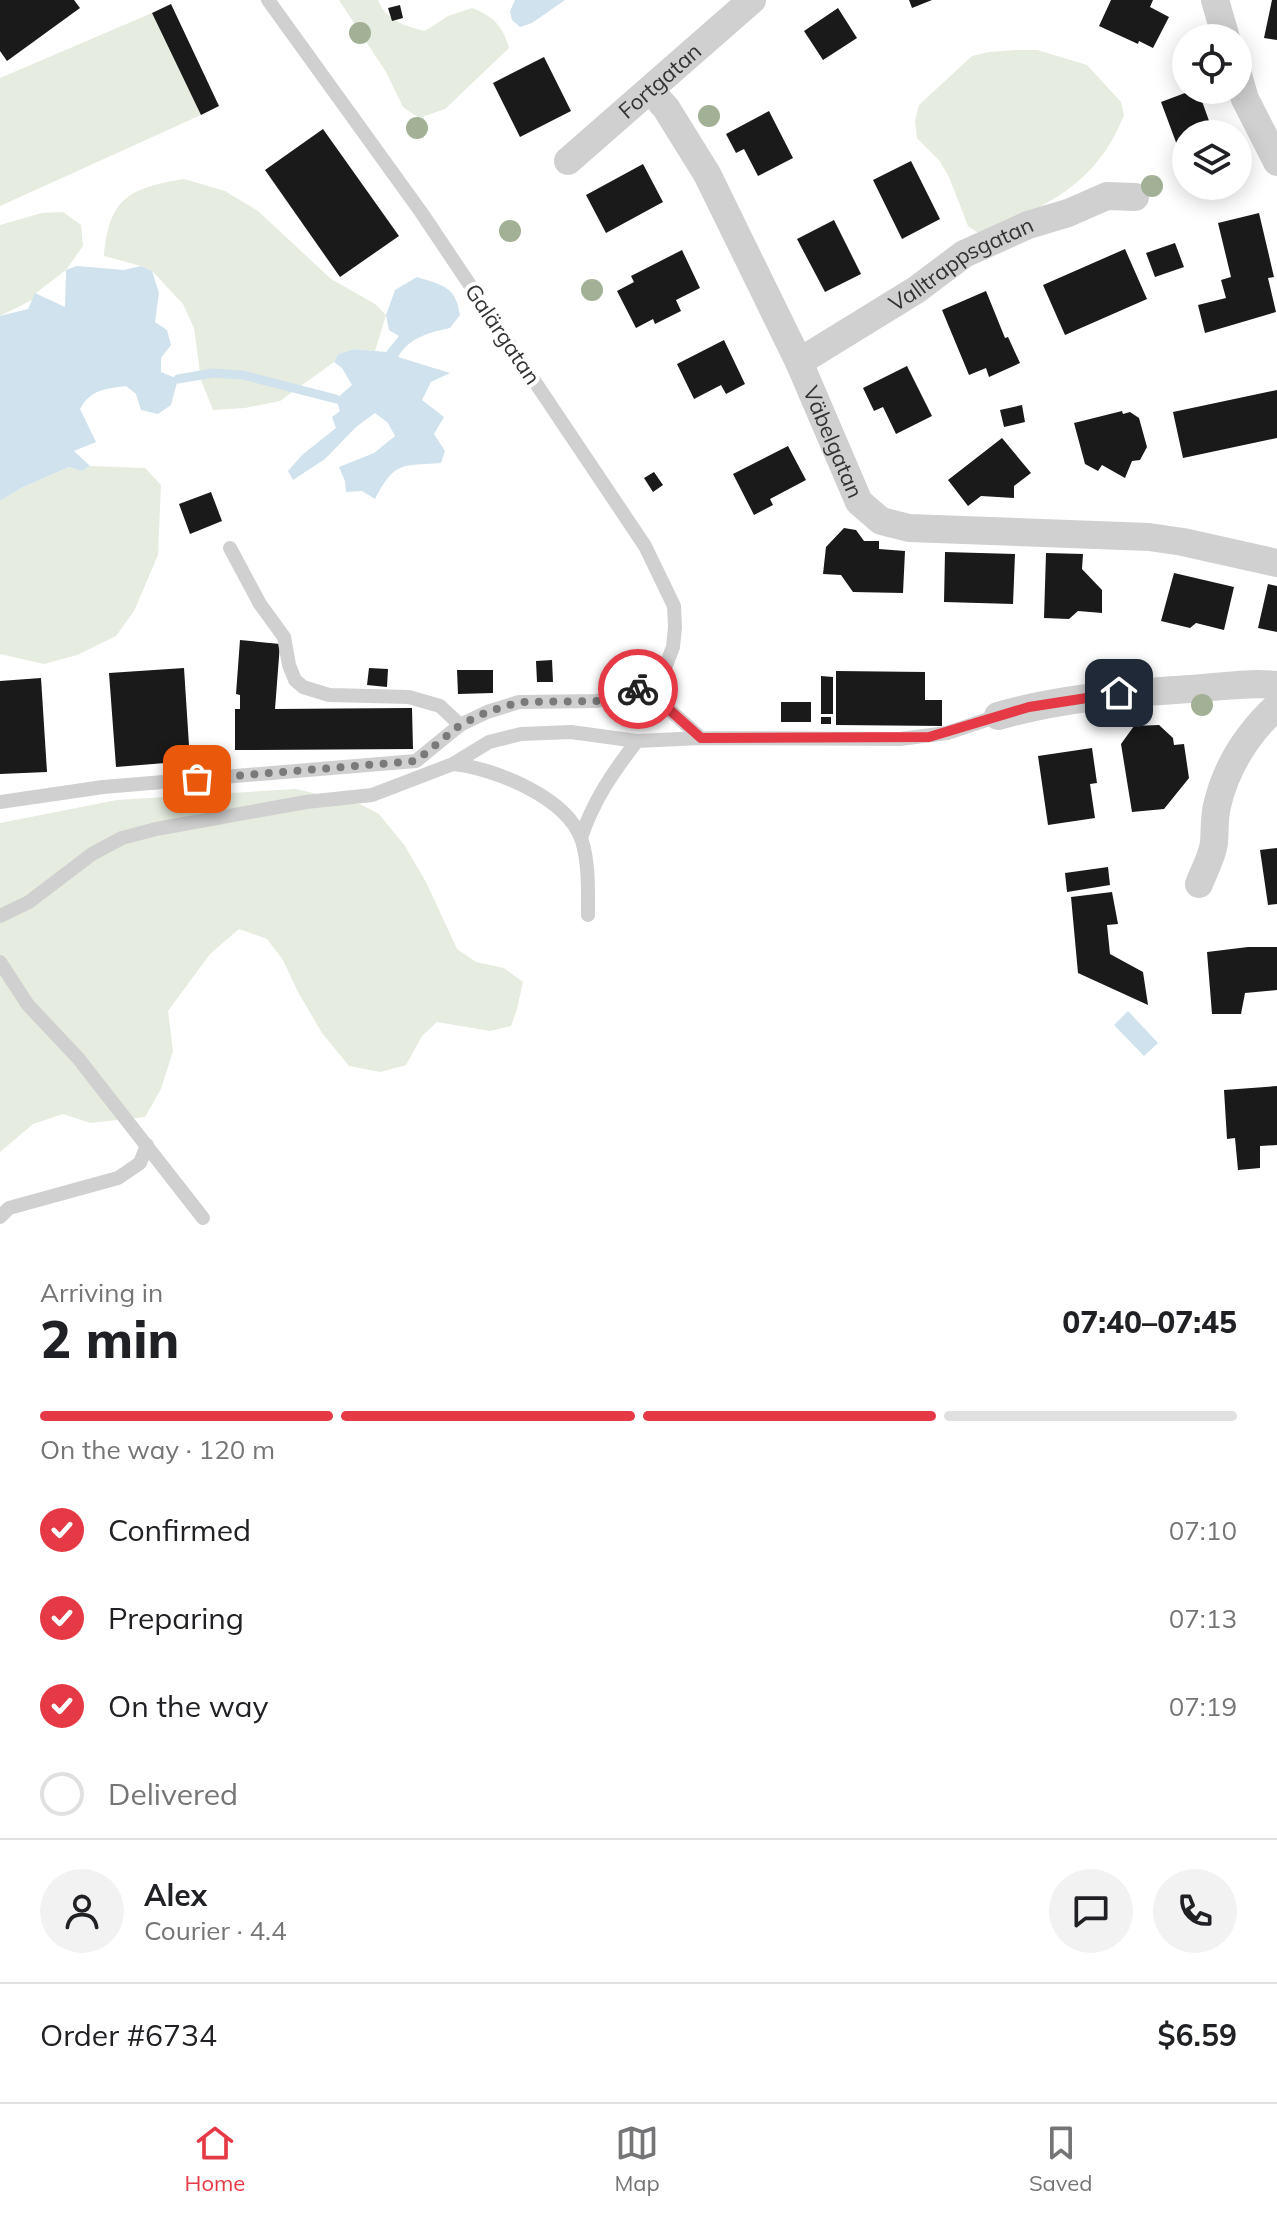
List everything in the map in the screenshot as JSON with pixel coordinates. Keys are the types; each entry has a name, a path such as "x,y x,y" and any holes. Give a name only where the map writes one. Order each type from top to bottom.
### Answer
{"street":[{"name":"Fortgatan","path":"568,161 752,0"},
{"path":"1215,0 1222,24"},
{"name":"Väbelgatan","path":"650,90 666,108 707,174 799,362 859,502 881,521 909,528 1168,539 1277,563"},
{"path":"1248,104 1277,162"},
{"name":"Valltrappsgatan","path":"799,362 916,290 964,254 1028,225 1068,213 1107,196 1135,197"},
{"path":"998,716 1057,701 1099,695 1247,684 1277,685"},
{"path":"1199,884 1214,845 1217,807 1229,769 1244,742 1277,706"}],"lane":[{"name":"Galärgatan","path":"268,0 421,212 645,546 674,606 675,627 673,647 665,668 650,685"},
{"path":"230,548 260,604 284,637 289,665 295,680 303,687 329,695 409,697 440,706 460,725"},
{"path":"0,802 103,787 416,761 460,725 487,712 519,702 597,701 650,685 663,704 701,738"},
{"path":"0,916 29,902 92,854 122,838 306,802 372,795 453,764 489,742 521,734 571,732 637,741 929,737 998,716"},
{"path":"581,838 590,811 610,776 637,741"},
{"path":"453,764 500,775 525,786 550,802 570,821 581,838 587,868 588,915"},
{"path":"0,962 28,1005 78,1058 203,1218"},
{"path":"0,1217 9,1208 118,1178 140,1163 147,1145"}],"shaded area":[{"path":"339,0 378,0 391,18 425,31 448,16 472,8 496,23 509,48 445,109 419,118 403,107 386,72"},
{"path":"152,13 201,115 0,206 0,78"},
{"path":"1037,50 1087,65 1121,102 1124,115 1099,160 1066,191 1026,214 980,234 968,226 939,160 917,138 915,121 919,105 972,56"},
{"path":"184,179 225,191 258,211 331,279 375,304 386,315 375,351 354,349 338,354 334,362 280,401 213,410 201,380 194,328 183,304 152,271 104,256 111,221 125,199 149,187"},
{"path":"63,212 81,225 83,246 66,270 36,293 32,300 0,316 0,225 42,213"},
{"path":"90,466 145,468 161,485 158,555 134,611 116,636 77,655 44,664 0,654 0,501 69,467 82,471"},
{"path":"296,789 360,804 379,814 405,846 426,882 457,949 476,962 504,968 523,982 511,1026 490,1031 437,1022 422,1036 406,1065 380,1072 349,1066 322,1033 283,960 267,939 239,929 210,954 168,1011 173,1051 161,1089 145,1117 90,1123 63,1114 33,1124 0,1152 0,823 117,800"}],"water":[{"path":"515,0 565,0 532,23 520,27 512,20 510,11"},
{"path":"77,266 124,270 141,266 152,271 159,293 155,322 167,330 171,345 161,358 161,372 178,379 171,405 158,414 141,410 136,394 126,386 94,394 80,409 96,442 74,451 90,466 82,471 69,467 0,501 0,316 28,309 35,293 65,307 66,270"},
{"path":"417,277 451,292 460,315 450,328 414,340 398,357 450,373 431,382 422,400 444,417 434,434 445,451 441,463 400,468 388,478 375,499 362,491 346,492 339,467 374,453 395,436 388,423 375,413 356,427 325,459 293,480 288,471 302,455 336,428 332,417 340,411 336,399 352,385 342,368 334,362 338,354 354,349 386,352 399,336 389,330 386,315 395,290"},
{"path":"1128,1011 1158,1043 1144,1056 1114,1025"}],"building":[{"path":"0,0 74,0 80,8 7,61 0,51"},
{"path":"909,0 932,0 912,8"},
{"path":"1111,0 1153,0 1150,7 1169,17 1153,48 1099,26"},
{"path":"1272,0 1277,0 1277,40 1264,38"},
{"path":"171,4 219,106 201,115 152,13"},
{"path":"400,5 403,18 392,21 388,8"},
{"path":"838,8 857,38 823,60 804,31"},
{"path":"544,57 571,111 520,137 493,83"},
{"path":"1172,98 1172,104 1203,104 1209,120 1172,120 1172,132 1161,102"},
{"path":"769,111 793,158 758,176 744,149 736,153 726,134"},
{"path":"323,129 399,236 340,277 265,170"},
{"path":"911,161 940,219 902,239 873,180"},
{"path":"643,164 663,202 606,233 586,195"},
{"path":"1259,213 1274,277 1268,278 1276,312 1205,333 1198,305 1226,298 1221,280 1231,277 1218,223"},
{"path":"834,220 861,274 825,292 797,239"},
{"path":"1175,243 1184,267 1155,277 1146,253"},
{"path":"1125,249 1147,299 1065,335 1043,285"},
{"path":"682,250 700,288 676,300 681,311 655,324 653,319 636,328 617,291 634,282 631,276"},
{"path":"986,291 1005,338 1008,337 1020,363 989,377 986,368 969,375 942,310"},
{"path":"724,340 745,384 726,394 721,385 694,399 677,364"},
{"path":"907,366 932,416 896,434 883,407 874,411 863,388"},
{"path":"1277,390 1277,438 1183,458 1173,412"},
{"path":"1022,405 1025,422 1004,427 1000,410"},
{"path":"1122,411 1139,418 1147,447 1140,460 1132,461 1125,478 1102,465 1098,471 1085,464 1074,423"},
{"path":"1002,438 1031,473 1014,486 1014,498 981,496 968,506 948,480"},
{"path":"788,446 806,480 770,499 773,505 754,515 733,474"},
{"path":"654,472 663,485 653,492 644,478"},
{"path":"211,492 222,521 190,534 179,504"},
{"path":"844,528 856,530 864,541 879,541 879,549 905,551 903,593 853,592 841,575 823,574 826,547"},
{"path":"945,552 1015,554 1013,604 944,602"},
{"path":"1046,553 1083,554 1082,569 1102,590 1102,613 1078,611 1069,619 1044,618"},
{"path":"1174,573 1234,587 1224,630 1196,623 1190,628 1161,621"},
{"path":"1268,584 1277,586 1277,632 1258,628"},
{"path":"240,640 280,644 275,709 412,708 413,749 235,750 235,709 240,709 240,695 236,694"},
{"path":"552,660 553,682 537,682 536,661"},
{"path":"184,668 190,761 116,767 109,673"},
{"path":"369,668 388,669 387,687 367,685"},
{"path":"457,670 493,670 493,693 458,694"},
{"path":"836,671 925,672 925,700 942,700 942,726 836,725"},
{"path":"821,676 833,677 833,714 821,714"},
{"path":"41,678 47,772 0,774 0,681"},
{"path":"781,702 811,702 811,722 781,722"},
{"path":"821,717 831,717 831,724 821,724"},
{"path":"1159,725 1173,738 1174,745 1184,744 1189,778 1164,809 1132,812 1121,744 1134,726"},
{"path":"1092,748 1097,783 1090,784 1095,818 1048,825 1038,756"},
{"path":"1277,848 1277,904 1268,905 1260,850"},
{"path":"1108,867 1110,885 1067,892 1065,873"},
{"path":"1112,892 1118,924 1107,925 1110,954 1143,972 1148,1005 1078,973 1071,897"},
{"path":"1277,947 1277,990 1245,993 1241,1014 1212,1014 1207,952"},
{"path":"1277,1086 1277,1145 1260,1146 1260,1168 1238,1170 1235,1138 1227,1139 1224,1090"}],"waterway":[{"path":"178,379 213,373 243,375 336,399"}],"way so far":[{"path":"197,779 416,761 460,725 487,712 519,702 597,701 638,689"}],"route":[{"path":"638,689 650,685 663,704 701,738 929,737 1029,707 1119,693"}]}
